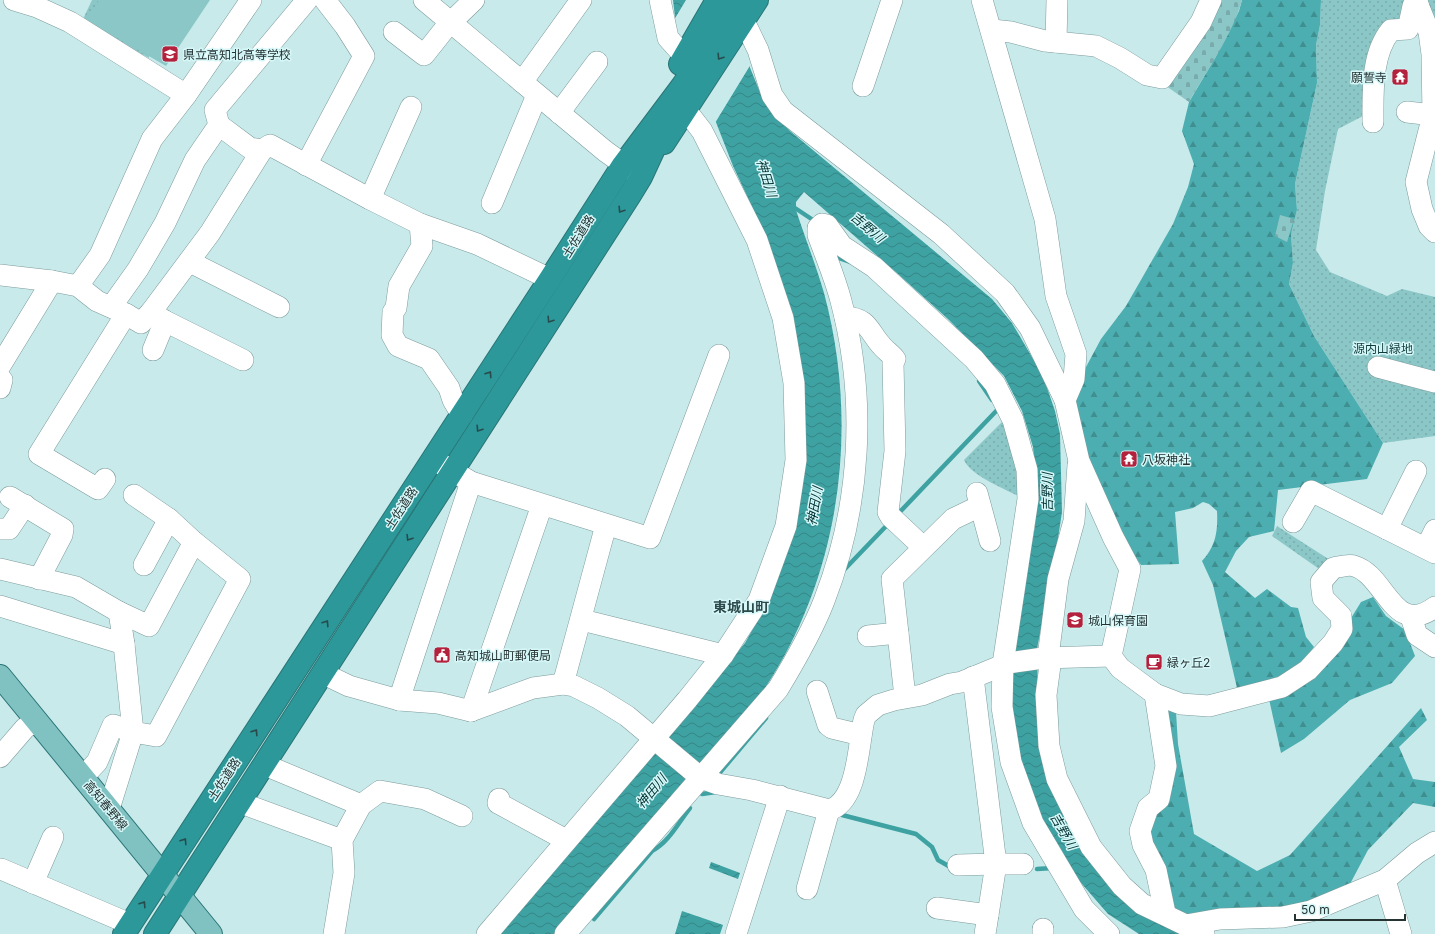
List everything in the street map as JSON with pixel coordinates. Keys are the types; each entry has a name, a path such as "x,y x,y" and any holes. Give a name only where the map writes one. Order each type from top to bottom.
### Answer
{"highway":[{"path":"683,76 717,0"},
{"name":"土佐道路","path":"127,929 462,415 623,164 683,76 738,0"},
{"path":"683,76 743,23 757,0"},
{"name":"土佐道路","path":"155,934 324,674 452,471 641,177 683,76"}],"main road":[{"name":"高知春野線","path":"0,676 211,934"}],"street":[{"path":"14,0 37,7 70,22 186,96"},
{"path":"78,286 100,255 152,139 186,96 251,0"},
{"path":"262,150 250,148 219,125 215,110 321,0 345,26 364,56 306,165"},
{"path":"424,0 559,113 641,177"},
{"path":"394,32 424,55 451,22 474,0"},
{"path":"492,203 494,181 530,88 582,0"},
{"path":"487,934 566,840 656,740 724,655 759,600 786,526 796,460 794,383 783,318 757,240 702,131 668,38 660,0"},
{"path":"863,86 892,0"},
{"path":"982,0 992,30 1045,219 1056,296 1076,354 1074,379 1065,400"},
{"path":"1056,42 1057,0"},
{"path":"992,30 1011,32 1056,42 1096,46 1120,58 1147,75 1162,78 1201,22 1211,0"},
{"path":"1373,122 1373,89 1378,56 1384,38 1390,30 1408,29 1413,6 1417,2 1433,44 1433,115 1416,182 1422,209 1428,226 1435,232"},
{"path":"743,23 758,50 772,95 783,111 940,234 1005,293 1030,328 1065,400 1079,461 1113,537 1130,568 1111,656 1120,668 1155,694 1181,704 1209,706 1282,687 1308,670 1333,643 1342,629 1341,616 1323,598 1321,582 1332,568 1354,565 1373,578 1386,597 1405,614 1412,617 1427,613 1435,607"},
{"path":"559,113 597,62"},
{"path":"370,199 411,107"},
{"path":"1408,112 1433,115"},
{"path":"105,478 98,489 39,454 118,310 138,269 165,223 195,160 219,125"},
{"path":"152,350 158,316 190,262 262,150 270,145 420,224 477,244 550,279"},
{"path":"420,224 422,246 399,286 396,308 393,312 392,335 398,346 429,359 449,388 453,400 462,415"},
{"path":"565,934 698,776 778,690 797,658 816,621 839,558 854,488 856,458 854,375 845,318 833,273 818,235 818,228 822,224 827,225 842,246 874,267 974,359 995,384 1007,406 1017,430 1027,470 1028,500 1005,663 1002,707 1011,762 1033,824 1084,909 1109,934"},
{"path":"190,262 279,307"},
{"path":"0,275 52,281 78,286 97,301 118,310 141,323 158,316 243,360"},
{"path":"0,366 52,281"},
{"path":"845,318 857,318 868,328 882,347 895,359 893,363 895,450 888,504 893,519 923,547"},
{"path":"433,459 471,482 650,538 719,355"},
{"path":"1378,367 1435,382"},
{"path":"0,378 2,380 0,388"},
{"path":"1079,461 1074,521 1058,580 1048,658 1046,695 1049,746 1057,779 1091,847 1122,886 1142,904 1195,930 1220,919 1283,917 1311,912 1385,880 1417,853 1435,842"},
{"path":"1387,529 1416,471"},
{"path":"398,700 471,482"},
{"path":"1293,522 1311,491 1430,551 1435,530"},
{"path":"83,777 97,762 113,725 133,732 156,736 240,579 169,520 134,495"},
{"path":"905,697 892,579 953,519 978,500 990,541"},
{"path":"0,529 10,529 18,501 63,529 62,536 39,578"},
{"path":"471,711 542,505"},
{"path":"144,565 169,520"},
{"path":"563,684 582,620 606,525"},
{"path":"0,569 76,587 119,612 149,626 194,542"},
{"path":"0,606 124,644"},
{"path":"110,809 133,732 124,644 119,612"},
{"path":"1412,617 1417,635 1435,647"},
{"path":"582,620 724,655"},
{"path":"868,636 898,632"},
{"path":"324,674 349,686 398,700 438,703 471,711 533,688 563,684 574,686 598,698 627,716 698,776 718,784 780,796 829,810 836,808 848,793 851,786 866,715 874,708 905,697 922,695 1005,663 1048,658 1111,656"},
{"path":"937,908 987,924 996,864 973,676"},
{"path":"817,691 828,724 832,728 861,735"},
{"path":"1155,694 1166,766 1159,799 1148,808 1140,831 1143,845 1156,870 1165,914"},
{"path":"0,756 25,728 36,720"},
{"path":"265,765 361,805"},
{"path":"334,934 344,873 342,840 361,805 380,791 425,799 462,816"},
{"path":"736,934 780,796"},
{"path":"499,799 498,803 566,840"},
{"path":"241,803 342,840"},
{"path":"807,889 829,810"},
{"path":"33,883 53,837"},
{"path":"958,865 1023,864"},
{"path":"1,869 127,929"},
{"path":"1385,880 1401,934"}],"green space":[{"path":"92,0 102,0 149,54 149,58 85,23 84,17"},
{"path":"99,0 210,0 166,66 88,21 88,17"},
{"path":"1218,0 1242,0 1238,13 1226,39 1189,102 1166,86"},
{"path":"1242,0 1321,0 1320,25 1316,45 1317,83 1295,184 1297,210 1291,234 1293,263 1289,284 1314,336 1383,443 1367,479 1278,490 1274,531 1249,537 1236,551 1225,572 1255,598 1267,589 1291,607 1298,608 1306,637 1314,647 1297,666 1280,676 1237,688 1213,585 1202,561 1210,550 1215,538 1217,511 1209,504 1203,502 1193,508 1175,512 1179,564 1141,565 1120,535 1100,499 1071,395 1101,339 1126,306 1173,224 1188,187 1194,164 1182,131 1189,102 1215,58 1239,11"},
{"name":"源内山緑地","path":"1321,0 1407,0 1405,21 1392,22 1363,116 1338,129 1325,191 1316,250 1330,272 1387,296 1402,289 1435,297 1435,436 1383,443 1314,336 1289,284 1293,263 1291,234 1297,210 1295,184 1317,83 1316,45 1320,25"},
{"path":"1426,0 1435,0 1435,21"},
{"path":"1280,215 1294,219 1287,242 1275,236"},
{"path":"1005,419 1012,425 1022,498 974,472 964,460"},
{"path":"1277,526 1330,560 1322,571 1272,536"},
{"path":"1373,597 1386,616 1405,630 1415,656 1392,683 1350,700 1304,739 1281,753 1269,699 1348,623 1361,602"},
{"path":"1158,700 1176,712 1178,744 1194,834 1257,871 1290,855 1421,708 1427,720 1399,747 1413,779 1435,782 1435,807 1413,803 1368,850 1350,884 1291,909 1188,918 1169,908 1147,842 1150,811 1162,802"}],"water":[{"path":"673,0 726,0 731,21 764,102 790,131 992,299 1012,323 1043,376 1055,411 1060,434 1062,512 1037,649 1038,694 1073,828 1182,934 1139,934 1108,914 1075,876 1035,808 1015,737 1009,674 1035,526 1037,486 1033,447 1022,411 1004,376 949,320 804,192 796,202 796,210 824,293 835,343 841,395 841,446 836,497 827,548 811,596 791,643 765,688 555,934 499,934 745,643 764,609 801,485 767,239 733,166 675,17"},
{"path":"711,862 740,873 738,879 709,868"},
{"path":"682,911 723,925 720,934 675,934"}],"pier":[{"path":"686,0 728,0 733,20 751,64 715,123 674,20"}],"waterway":[{"path":"792,206 816,222"},
{"path":"833,256 850,262"},
{"path":"979,381 992,400"},
{"path":"896,516 1000,407"},
{"path":"842,572 890,522"},
{"path":"717,776 766,718"},
{"path":"702,794 716,792"},
{"path":"594,919 652,851 663,843 673,832 690,808"},
{"path":"842,815 916,834 932,847 938,860 952,868"},
{"path":"1037,869 1053,868"}],"place":[{"name":"県立高知北高等学校","path":"170,54"},
{"name":"願誓寺","path":"1400,77"},
{"name":"八坂神社","path":"1129,459"},
{"name":"城山保育園","path":"1075,620"},
{"name":"高知城山町郵便局","path":"442,655"},
{"name":"緑ヶ丘2","path":"1154,662"}],"district":[{"name":"東城山町","path":"741,606"}],"water label":[{"name":"神田川","path":"767,178"},
{"name":"吉野川","path":"868,227"},
{"name":"吉野川","path":"1047,492"},
{"name":"神田川","path":"814,506"},
{"name":"神田川","path":"651,791"},
{"name":"吉野川","path":"1064,831"}]}
